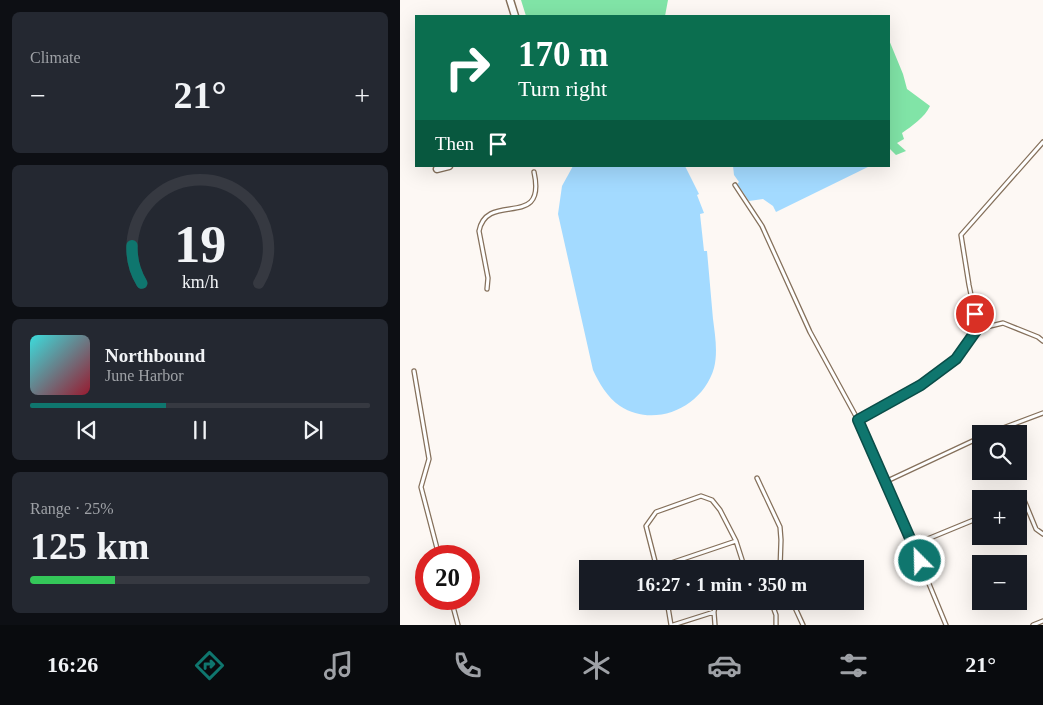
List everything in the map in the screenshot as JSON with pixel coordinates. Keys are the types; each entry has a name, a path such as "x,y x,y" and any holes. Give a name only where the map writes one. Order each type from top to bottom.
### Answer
{"street":[{"path":"510,0 515,15"},
{"path":"437,169 445,167"}],"lane":[{"path":"978,328 961,235 1043,142"},
{"path":"488,289 488,278 479,231 480,224 489,214 527,204 534,200 537,193 534,172"},
{"path":"735,185 762,226 810,332 858,420 946,625"},
{"path":"858,420 921,385 956,359 978,328 1003,322 1043,341"},
{"path":"414,371 429,459 421,487 437,545"},
{"path":"1010,425 1043,412"},
{"path":"885,482 972,441"},
{"path":"757,478 780,527 780,560"},
{"path":"654,560 646,526 656,512 701,496 712,500 720,510 736,542 742,560"},
{"path":"1027,507 1036,529 1043,534"},
{"path":"913,545 972,521"},
{"path":"681,560 736,542"},
{"path":"454,610 458,625"},
{"path":"668,610 672,625 714,612 715,625"},
{"path":"774,610 776,625"},
{"path":"796,610 803,625"},
{"path":"1033,625 1043,621"}],"green space":[{"path":"521,0 668,0 665,15 526,15"},
{"path":"890,42 907,89 930,106 922,118 902,133 904,139 897,143 906,151 896,155 890,149"}],"water":[{"path":"572,167 686,167 699,194 697,195 704,213 700,214 704,251 707,251 716,344 714,368 708,382 700,394 689,403 676,410 662,414 634,413 620,406 611,398 598,380 593,370 558,214 562,186"},
{"path":"733,167 868,167 776,212 773,206 763,199 749,201 737,184 739,182 734,175"}],"route":[{"path":"920,561 858,420 921,385 956,359 978,328 975,314"}]}
